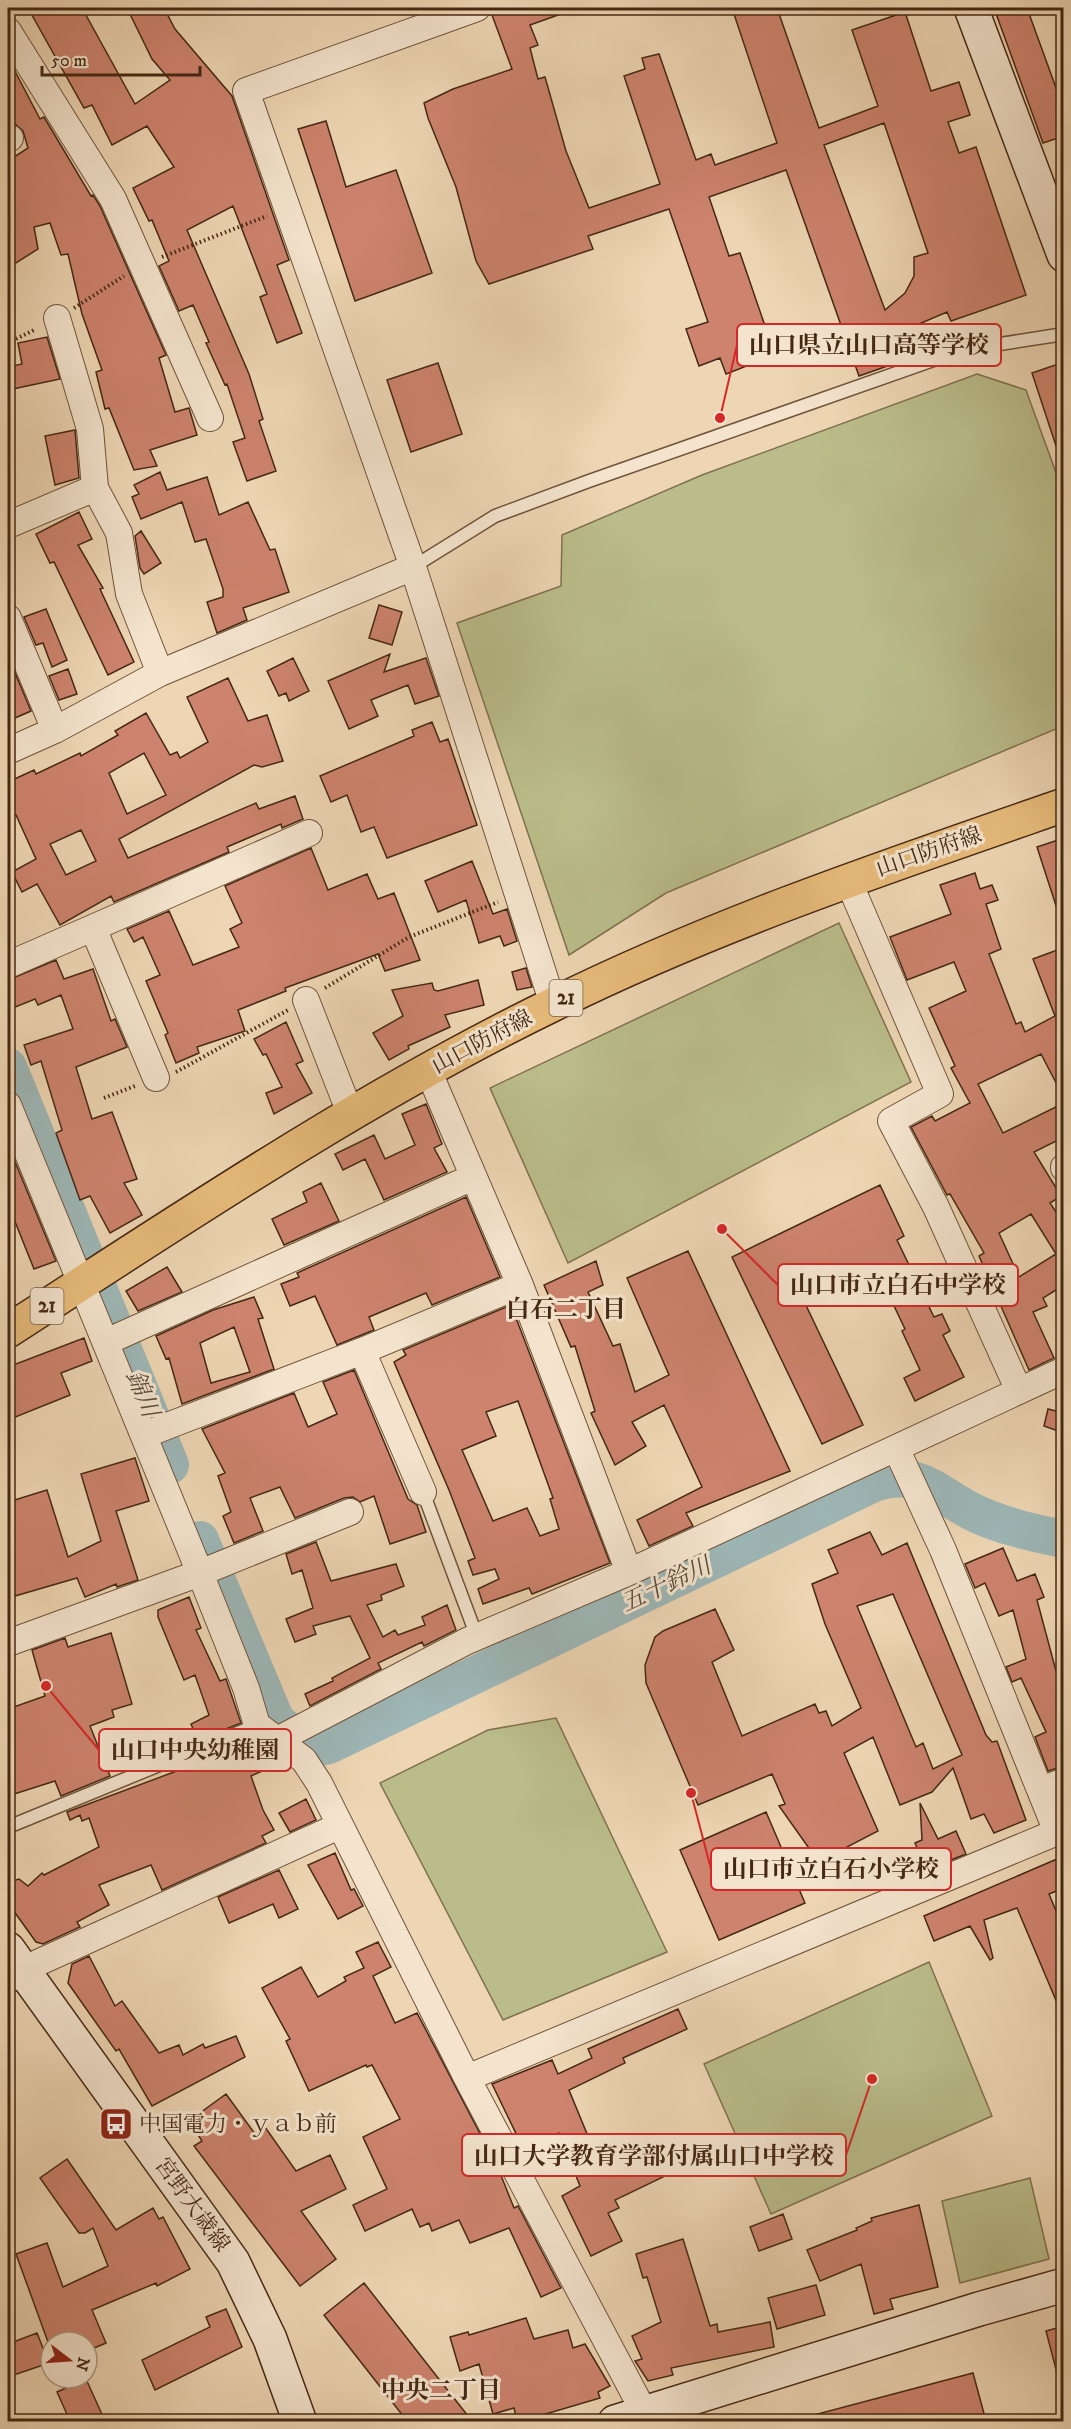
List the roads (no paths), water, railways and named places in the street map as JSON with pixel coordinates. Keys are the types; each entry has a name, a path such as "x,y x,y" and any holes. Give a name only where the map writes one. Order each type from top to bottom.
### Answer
{"main road":[{"name":"山口防府線","path":"8,1331 351,1113 553,1004 684,944 797,898 1064,805"}],"street":[{"path":"477,8 246,91 413,567 553,1004"},
{"path":"971,8 1064,255"},
{"path":"8,31 113,199 210,418"},
{"path":"57,318 90,429 95,488 119,533 129,594 160,673"},
{"path":"8,525 95,488"},
{"path":"8,751 54,730 160,673 413,567"},
{"path":"8,618 54,730"},
{"path":"8,965 309,833"},
{"path":"848,880 940,1094 891,1121 936,1207 1019,1391"},
{"path":"93,928 156,1077"},
{"path":"306,1000 351,1113"},
{"path":"429,1070 519,1285 629,1572"},
{"path":"10,1120 91,1277 106,1342 246,1688 268,1732 304,1760 319,1783 467,2078 649,2415 979,2309 1064,2285"},
{"path":"106,1342 473,1177"},
{"path":"144,1435 362,1351 519,1285"},
{"path":"362,1351 423,1492"},
{"path":"268,1732 304,1725 477,1637 899,1455 1019,1391 1064,1370"},
{"path":"467,2078 1057,1832 1052,1786 899,1455"},
{"path":"8,1643 200,1573 350,1512"},
{"path":"12,1966 339,1826"},
{"name":"宮野大歳線","path":"12,1966 233,2262 270,2339 300,2421"}],"lane":[{"path":"413,567 495,516 589,481 962,350 1064,334"},
{"path":"423,1492 477,1637"},
{"path":"8,1827 268,1732"}],"waterway":[{"name":"錦川","path":"8,1067 170,1465"},
{"name":"五十鈴川","path":"200,1540 276,1721 311,1749 329,1745 874,1483 891,1479 918,1481 989,1519 1064,1539"}],"place":[{"name":"山口県立山口高等学校","path":"720,418"},
{"name":"山口市立白石中学校","path":"722,1229"},
{"name":"山口中央幼稚園","path":"46,1686"},
{"name":"山口市立白石小学校","path":"691,1793"},
{"name":"山口大学教育学部付属山口中学校","path":"872,2079"},
{"name":"中国電力・ｙａｂ前","path":"116,2124"}],"district":[{"name":"白石二丁目","path":"566,1310"},
{"name":"中央二丁目","path":"441,2391"}]}
